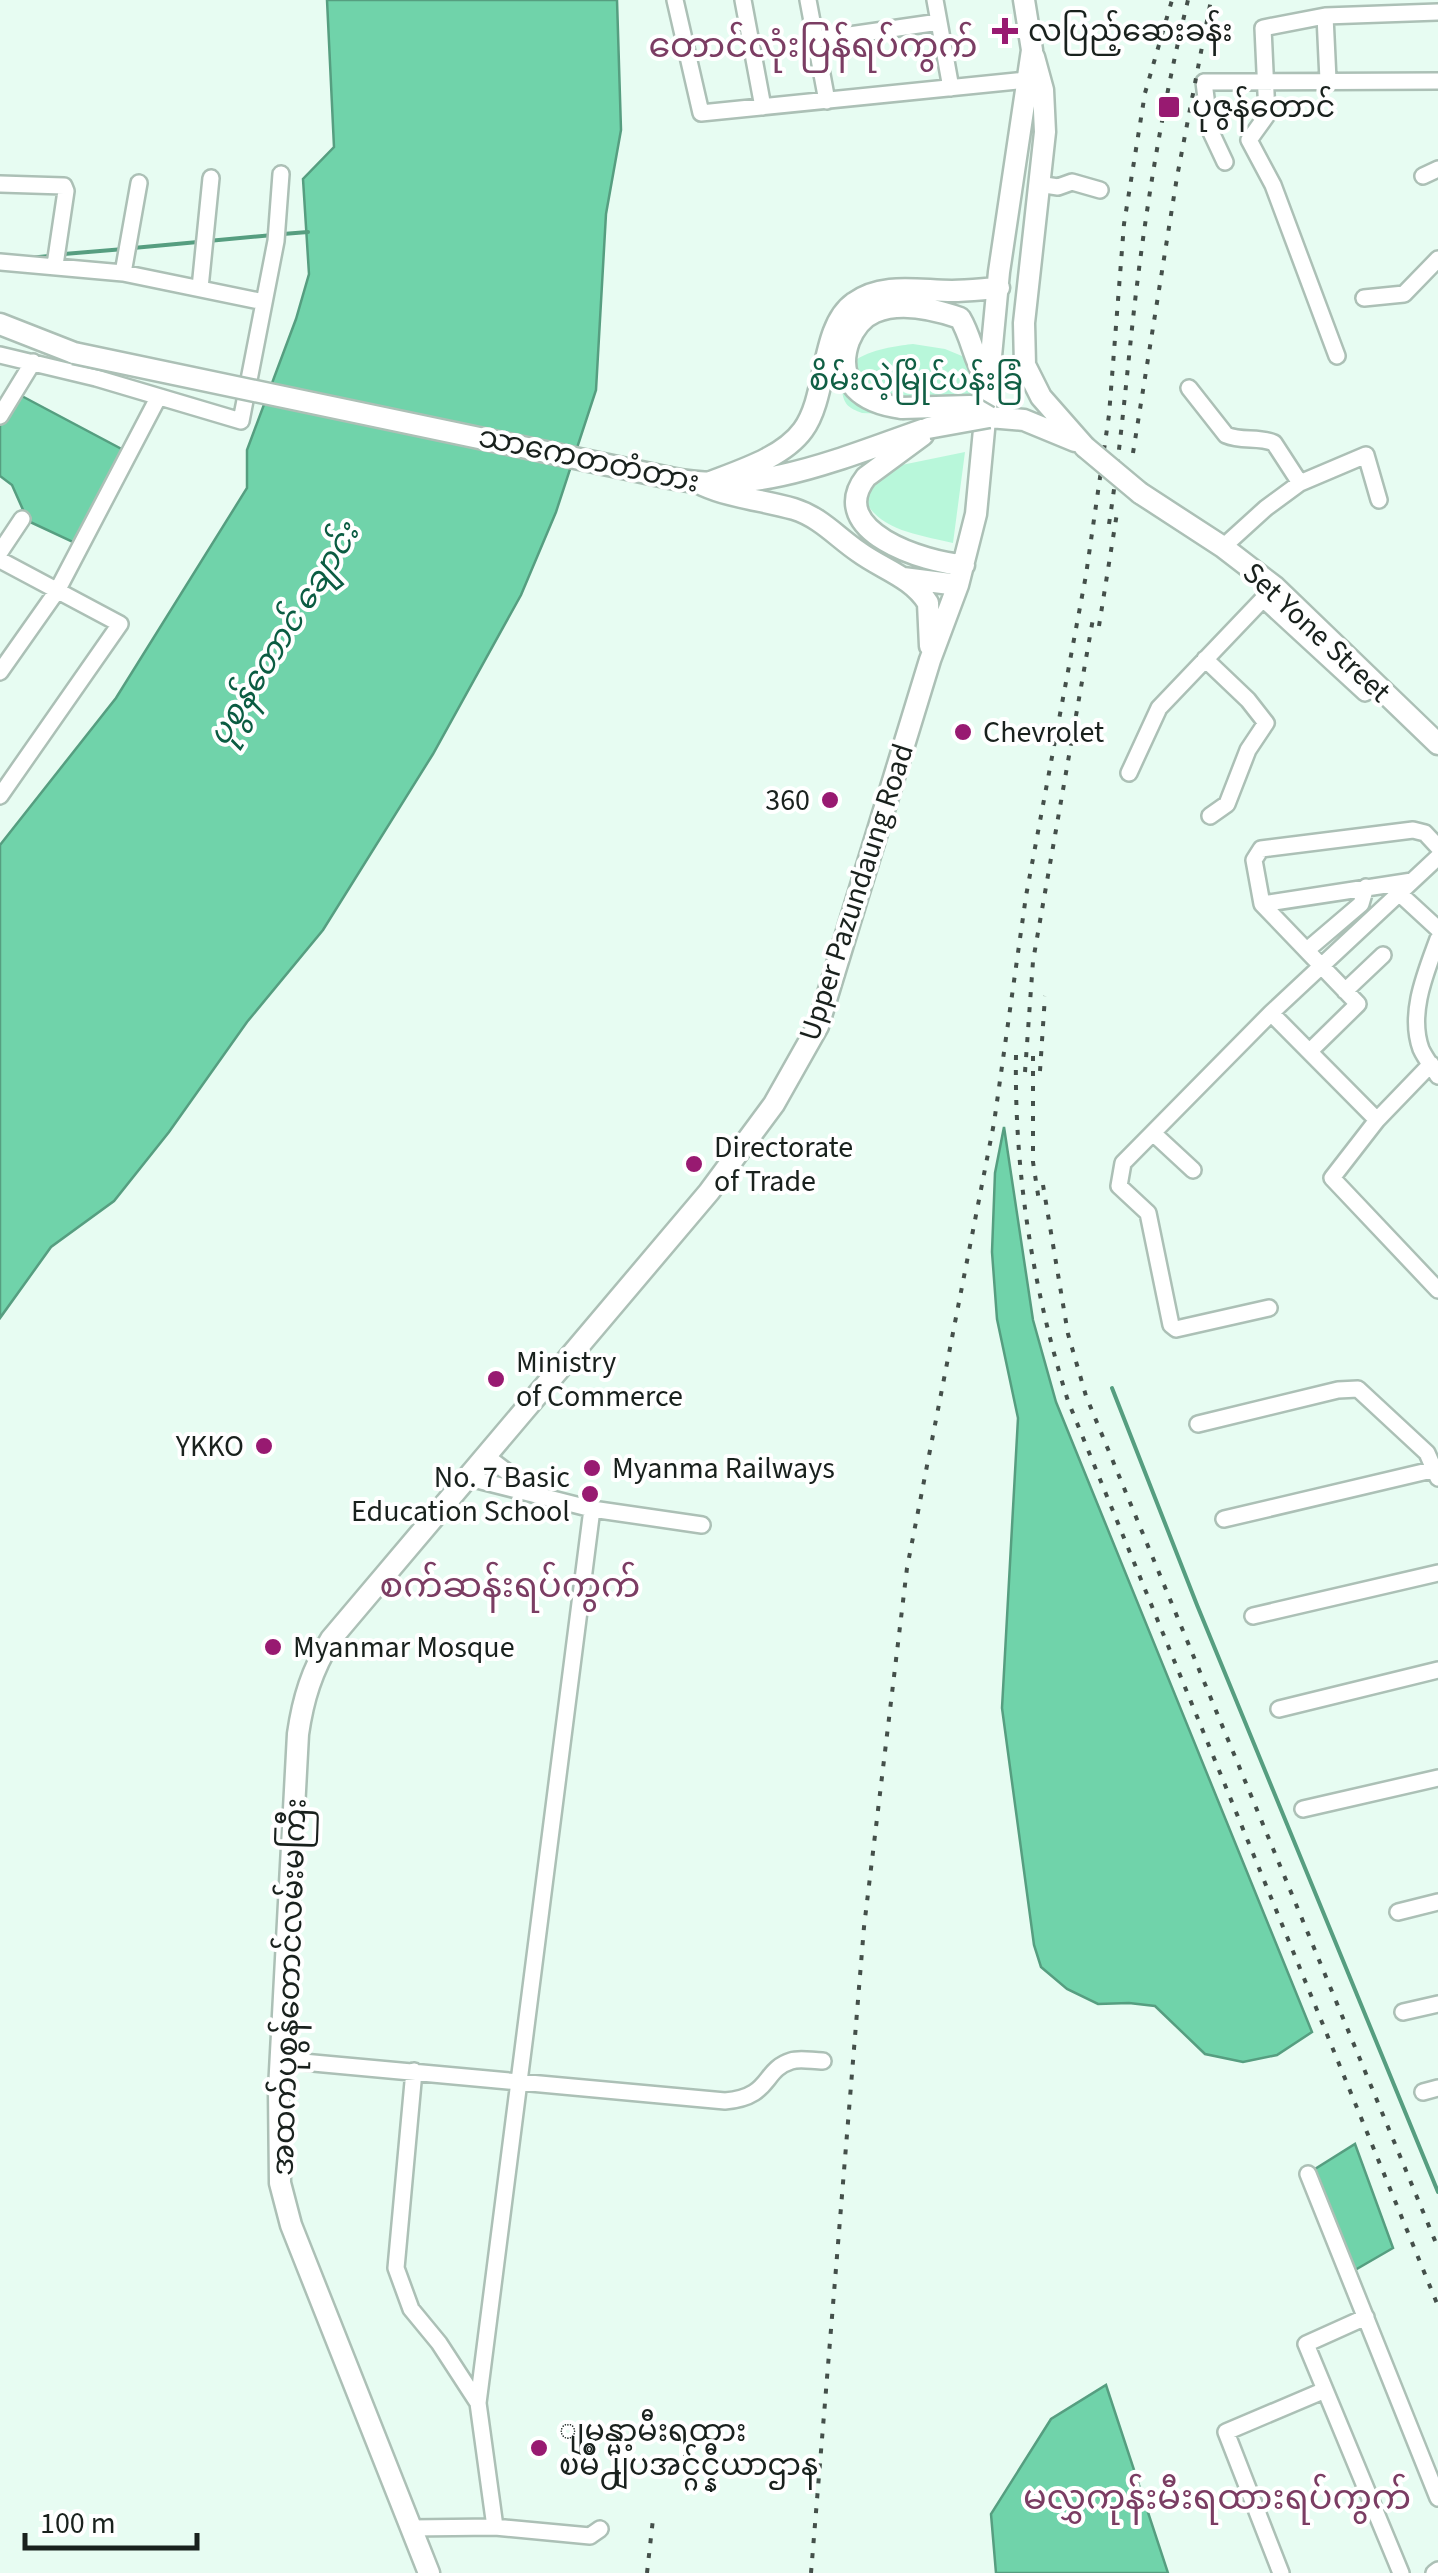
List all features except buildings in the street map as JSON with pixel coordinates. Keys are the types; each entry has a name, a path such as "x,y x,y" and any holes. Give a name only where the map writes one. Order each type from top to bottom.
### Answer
{"main road":[{"path":"1024,0 1043,90 1046,132 1024,324 1024,365 1041,397 1085,447"},
{"path":"961,575 984,461 986,379 1032,50"},
{"path":"702,485 789,446 804,430 814,409 838,324 856,301 884,290 998,288"},
{"path":"986,379 974,360 969,333 960,318 940,310 878,310 866,317 850,338 845,370 849,381 869,400 902,408 970,406 989,417"},
{"name":"သာကေတတံတား","path":"0,324 74,353 702,485 776,476 928,428 989,417 1024,420 1085,447 1140,493"},
{"path":"928,428 910,447 866,477 856,506 860,518 884,542 961,575"},
{"path":"702,485 742,499 794,509 820,521 860,553 904,578 928,603 930,660"},
{"name":"Set Yone Street","path":"1140,493 1275,586 1438,744"},
{"path":"904,578 961,575"},
{"name":"Upper Pazundaung Road","path":"330,1639 709,1192 797,1067 818,1026 930,660 961,575"},
{"name":"အထက်ပုစွန်တောင်လမ်းမကြီး","path":"330,1639 304,1698 298,1734 281,2060 280,2183 286,2208 410,2528"},
{"path":"410,2528 429,2573"}],"street":[{"path":"674,0 702,113 1026,80"},
{"path":"743,0 763,107"},
{"path":"808,0 827,100"},
{"path":"935,0 951,88"},
{"path":"1337,356 1273,185 1249,140 1267,119 1263,28 1326,16 1438,12"},
{"path":"1326,16 1328,80"},
{"path":"816,40 939,22"},
{"path":"1225,162 1210,130 1204,82 1438,81"},
{"path":"0,355 240,422 276,241 280,174"},
{"path":"200,288 211,178"},
{"path":"1038,184 1058,186 1072,182 1100,190"},
{"path":"123,274 139,183"},
{"path":"0,184 64,186 55,265"},
{"path":"1364,298 1404,294 1438,259"},
{"path":"0,262 123,274 264,302"},
{"path":"0,416 33,362"},
{"path":"1188,388 1226,435 1274,443 1300,484"},
{"path":"0,672 57,591 158,398"},
{"path":"1223,547 1300,484 1366,455 1378,500"},
{"path":"0,552 22,519"},
{"path":"0,560 120,624 0,796"},
{"path":"1129,773 1159,708 1263,599 1365,692 1374,684"},
{"path":"1205,659 1248,700 1266,724 1248,750 1228,804 1210,816"},
{"path":"1310,1051 1357,1006 1357,1001 1262,904 1254,860 1261,849 1413,830 1425,834 1438,847"},
{"path":"1268,1308 1176,1329 1171,1325 1148,1213 1119,1186 1123,1164 1271,1013 1438,857"},
{"path":"1262,904 1366,887 1406,887"},
{"path":"1307,950 1360,904 1366,887"},
{"path":"1406,887 1438,930"},
{"path":"1438,939 1416,1013 1421,1048 1434,1070 1377,1120 1332,1178 1438,1290"},
{"path":"1345,991 1383,956"},
{"path":"1271,1013 1377,1120"},
{"path":"1153,1133 1192,1170"},
{"path":"1198,1424 1338,1390 1358,1390 1428,1452 1437,1473 1224,1520"},
{"path":"486,1456 538,1495"},
{"path":"468,1478 592,1509 702,1525"},
{"path":"495,2526 478,2403 592,1509"},
{"path":"1253,1616 1438,1573"},
{"path":"1279,1709 1438,1670"},
{"path":"1303,1809 1438,1778"},
{"path":"1398,1912 1438,1902"},
{"path":"1403,2012 1438,2004"},
{"path":"281,2060 725,2102 756,2094 784,2064 795,2060 822,2061"},
{"path":"414,2071 396,2268 411,2309 439,2343 478,2403"},
{"path":"1308,2174 1438,2498"},
{"path":"1366,2317 1306,2343 1402,2573"},
{"path":"1281,2573 1226,2432 1325,2390"},
{"path":"410,2528 495,2526 590,2536 600,2529"}],"green space":[{"name":"စိမ်းလဲ့မြိုင်ပန်းခြံ","path":"913,344 945,349 979,363 976,418 862,413 848,405 842,391 847,368 877,350"},
{"name":"စိမ်းလဲ့မြိုင်ပန်းခြံ","path":"965,452 953,543 890,525 879,518 864,498 882,469"}],"water":[{"name":"ပုစွန်တောင် ချောင်း","path":"327,0 617,0 621,130 606,214 596,390 556,512 521,595 433,754 323,930 247,1022 114,1201 51,1247 0,1318 0,845 116,698 247,488 247,450 309,274 303,179 334,147"},
{"path":"18,394 129,453 77,544 28,521 12,485 0,476 0,425"},
{"path":"1004,1127 1033,1320 1056,1402 1312,2032 1277,2055 1243,2062 1205,2054 1155,2006 1098,2004 1067,1989 1041,1967 1034,1945 1002,1708 1018,1418 997,1319 992,1252 995,1173"},
{"path":"1355,2144 1393,2248 1355,2270 1315,2169"},
{"path":"1106,2385 1168,2573 996,2573 991,2514 1051,2419"}],"waterway":[{"path":"283,234 308,232"},
{"path":"208,241 273,235"},
{"path":"133,248 198,242"},
{"path":"64,254 124,249"},
{"path":"29,258 49,256"},
{"path":"1112,1388 1438,2192"}],"railway":[{"path":"811,2573 864,1927 907,1568 994,1123 1026,896 1086,575 1109,415 1124,224 1145,93 1172,0"},
{"path":"1109,524 1150,193 1188,0"},
{"path":"1133,453 1177,177 1211,0"},
{"path":"1099,626 1117,513"},
{"path":"1025,1072 1033,961 1094,613"},
{"path":"1040,1071 1045,996"},
{"path":"1016,1055 1018,1143 1028,1230 1045,1317 1068,1401 1438,2306"},
{"path":"1033,1056 1033,1162 1039,1201"},
{"path":"1043,1185 1068,1334 1086,1396 1438,2248"},
{"path":"647,2573 653,2519"}],"place":[{"name":"လပြည့်ဆေးခန်း","path":"1005,31"},
{"name":"ပုဇွန်တောင်","path":"1169,107"},
{"name":"Chevrolet","path":"963,732"},
{"name":"360","path":"830,800"},
{"name":"Directorate of Trade","path":"694,1164"},
{"name":"Ministry of Commerce","path":"496,1379"},
{"name":"YKKO","path":"264,1446"},
{"name":"Myanma Railways","path":"592,1468"},
{"name":"No. 7 Basic Education School","path":"590,1494"},
{"name":"Myanmar Mosque","path":"273,1647"},
{"name":"ျမန္မာ့မီးရထား ၿမိဳ႕ျပအင္ဂ်င္နီယာဌာန","path":"539,2448"}],"district":[{"name":"တောင်လုံးပြန်ရပ်ကွက်","path":"813,45"},
{"name":"စက်ဆန်းရပ်ကွက်","path":"510,1585"},
{"name":"မလွှကုန်းမီးရထားရပ်ကွက်","path":"1217,2497"}]}
